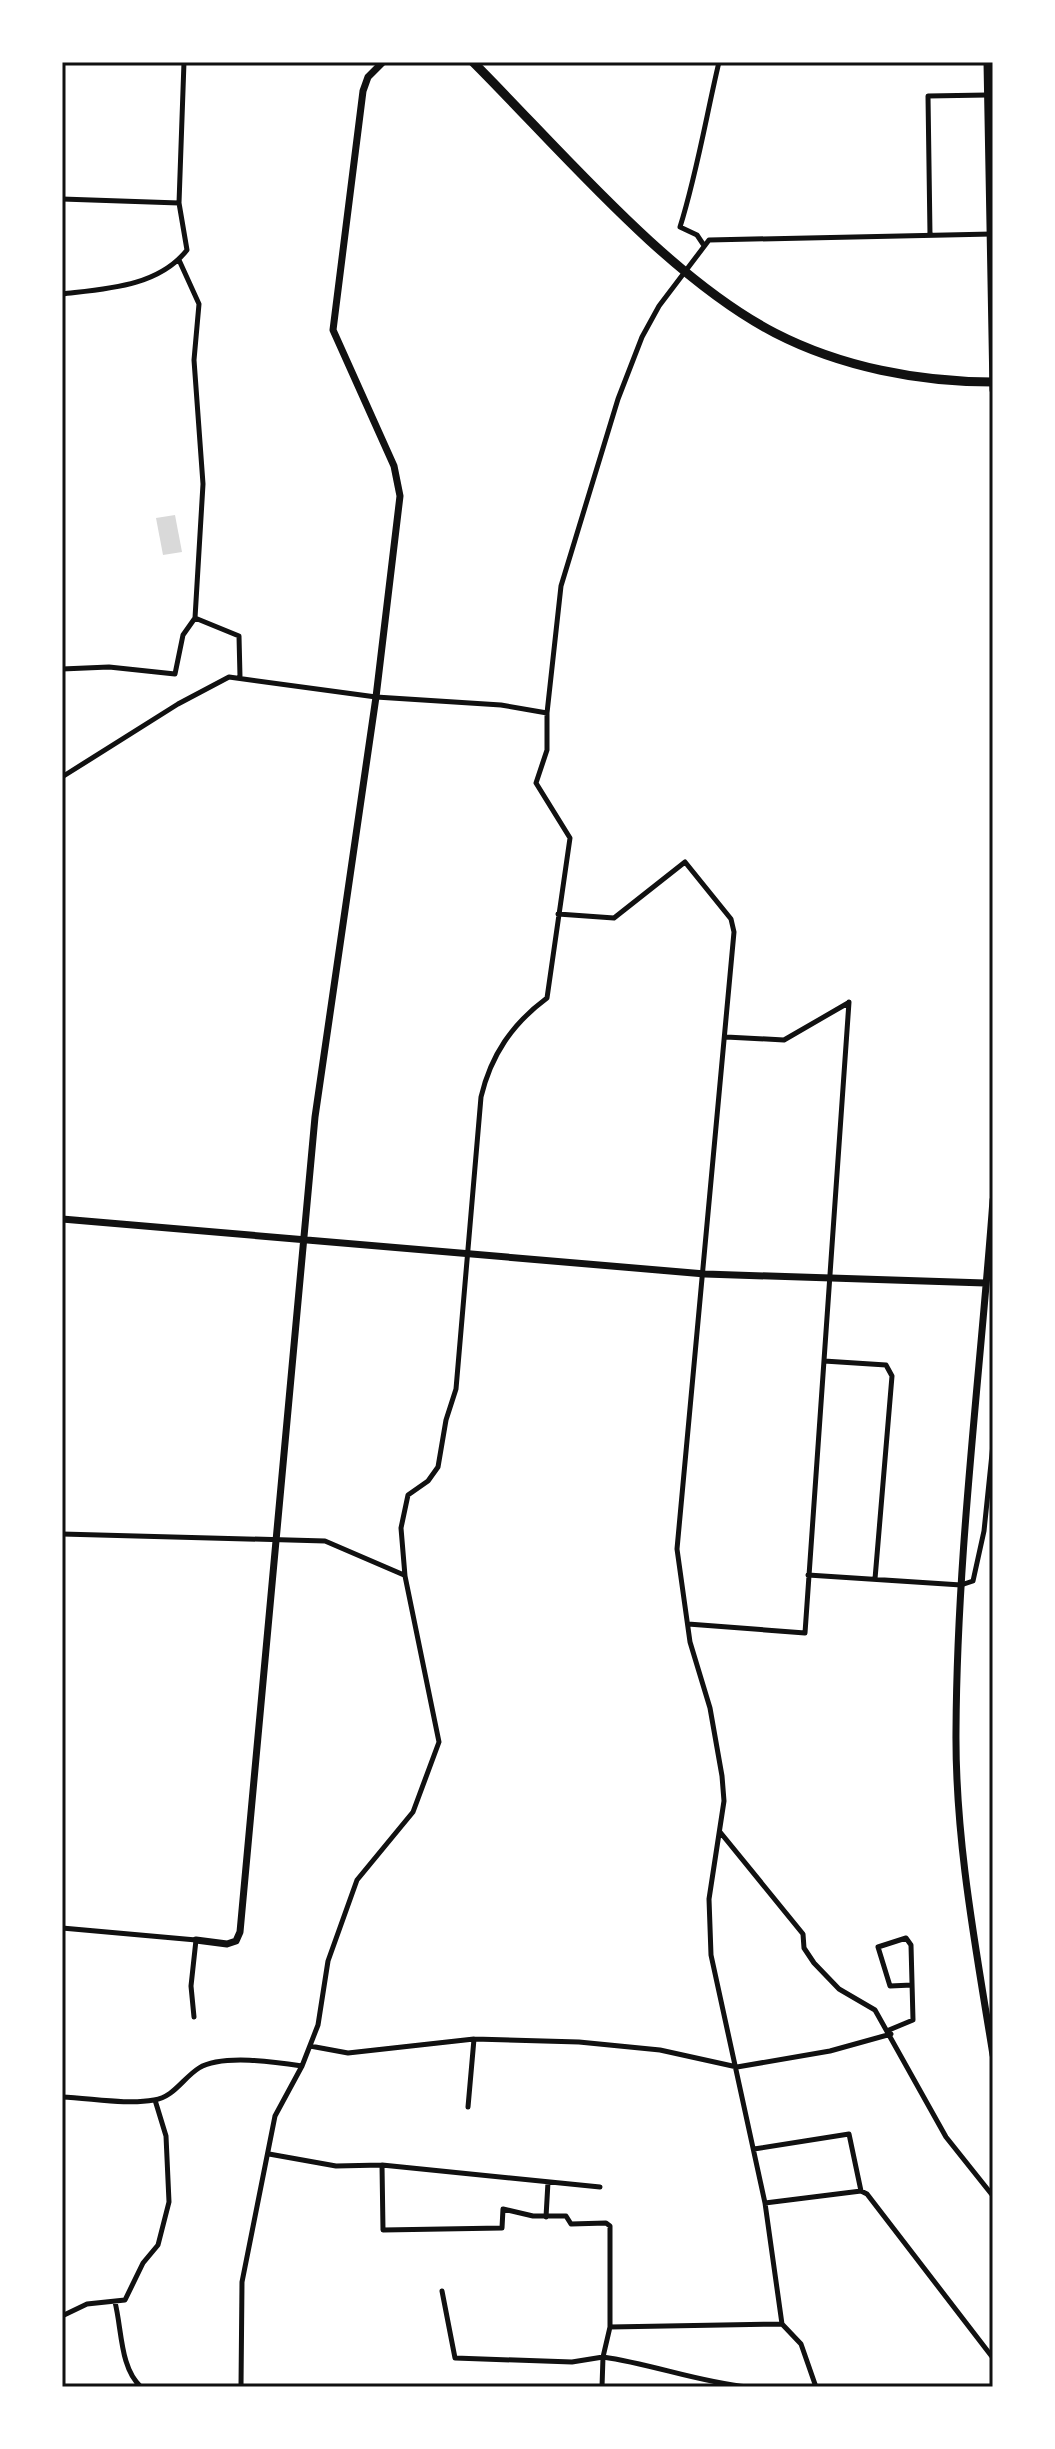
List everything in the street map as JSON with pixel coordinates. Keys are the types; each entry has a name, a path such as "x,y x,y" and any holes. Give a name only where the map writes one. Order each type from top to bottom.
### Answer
{"main road":[{"path":"473,62 685,270 737,310 812,349 905,375 993,382"}],"street":[{"path":"62,294 142,282 179,260 187,250 179,203 184,62"},
{"path":"62,1928 227,1944 236,1941 240,1932 317,1102 376,697 399,489 394,466 333,330 363,91 368,77 383,62"},
{"path":"703,244 697,235 680,227 695,180 702,125 719,62"},
{"path":"987,62 993,390"},
{"path":"930,235 928,96 987,95"},
{"path":"62,199 179,203"},
{"path":"241,2387 242,2282 249,2230 260,2205 275,2116 302,2066 318,2025 328,1961 357,1880 413,1812 439,1742 405,1576 402,1512 408,1495 428,1481 438,1467 446,1420 456,1389 481,1097 487,1072 519,1018 547,998 570,838 536,783 547,750 547,713 561,586 618,399 642,337 685,270 709,240 991,234"},
{"path":"62,669 109,667 175,674 183,635 195,618 203,484 194,360 199,304 179,260"},
{"path":"195,618 239,636 240,677"},
{"path":"62,777 178,704 196,697 216,683 240,677 376,697 501,705 547,713"},
{"path":"558,914 614,918 685,862 731,919 734,932 705,1274 677,1549 688,1624 721,1766 724,1801 707,1927 765,2203 782,2324 801,2344 816,2387"},
{"path":"688,1624 805,1633 849,1002 784,1040 726,1037"},
{"path":"993,1200 961,1585 956,1734 965,1861 993,2055"},
{"path":"62,1219 705,1274 985,1283"},
{"path":"824,1361 886,1365 892,1376 875,1579"},
{"path":"808,1575 961,1585 973,1581 993,1444"},
{"path":"62,1534 325,1541 405,1576"},
{"path":"719,1831 803,1934 804,1948 814,1963 839,1989 875,2010 946,2137 993,2196"},
{"path":"310,2046 348,2053 474,2039 626,2045 737,2067 830,2051 890,2032 913,2020 911,1945 906,1938 878,1947 890,1986 912,1985"},
{"path":"194,2017 191,1986 196,1940"},
{"path":"468,2107 474,2039"},
{"path":"62,2097 155,2100 172,2093 199,2068 214,2062 267,2061 302,2066"},
{"path":"62,2316 87,2304 125,2300 143,2263 158,2245 169,2202 166,2136 155,2100"},
{"path":"754,2149 849,2134 861,2191 993,2358"},
{"path":"269,2154 336,2166 382,2165 600,2187"},
{"path":"382,2165 383,2230 502,2228 503,2209 546,2217 566,2216 571,2224 610,2226 610,2327 603,2357 602,2387"},
{"path":"546,2217 548,2182"},
{"path":"765,2203 861,2191"},
{"path":"442,2291 455,2358 572,2362 603,2357 650,2364 710,2382 748,2387"},
{"path":"115,2302 124,2337 125,2369 141,2387"},
{"path":"610,2327 782,2324"}],"shaded area":[{"path":"175,515 182,552 163,555 156,518"}]}
